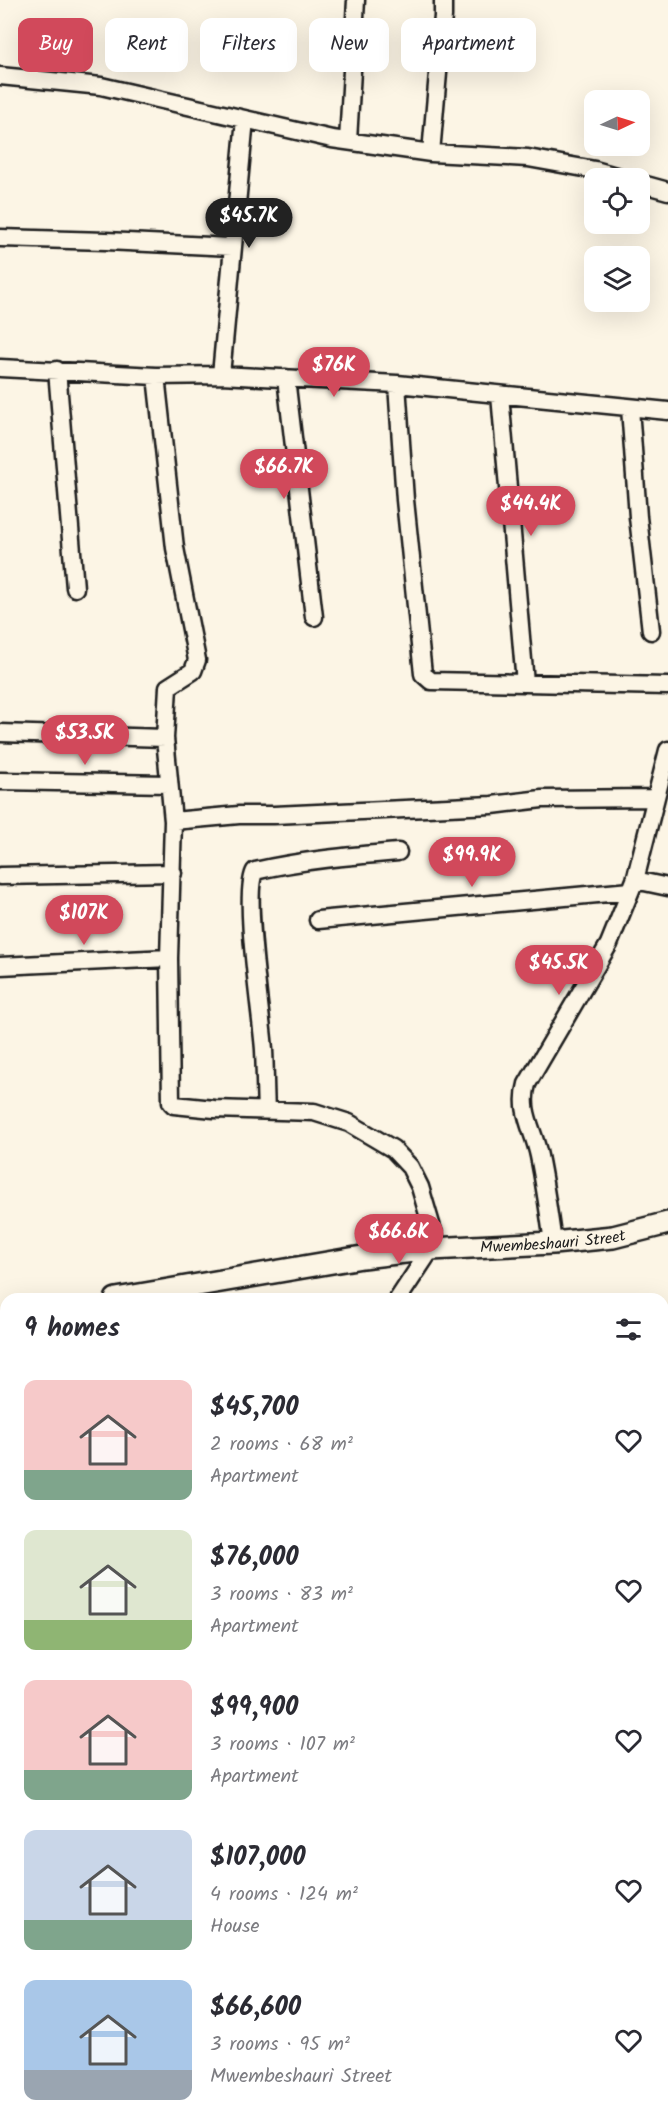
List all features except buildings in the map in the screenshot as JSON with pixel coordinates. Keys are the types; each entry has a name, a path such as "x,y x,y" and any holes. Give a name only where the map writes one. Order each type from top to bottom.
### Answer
{"street":[{"path":"348,141 356,0"},
{"path":"431,153 443,0"},
{"path":"0,76 102,86 348,141 431,153 528,158 584,168"},
{"path":"221,375 245,119"},
{"path":"650,186 668,191"},
{"path":"0,238 232,247"},
{"path":"0,368 57,369 156,376 221,375 397,384 668,411"},
{"path":"57,369 75,588"},
{"path":"156,376 175,548 197,660 194,671 168,687 165,738 173,821 169,958 171,1102 174,1106 214,1109 314,1112 349,1123 393,1149 410,1167 420,1187 435,1248 402,1293"},
{"path":"286,378 314,617"},
{"path":"397,384 405,500 423,675 431,681 668,686"},
{"path":"500,395 525,683"},
{"path":"630,408 638,517 651,631"},
{"path":"0,733 165,738"},
{"path":"553,1244 539,1154 524,1106 524,1096 527,1084 609,944 632,886 661,789 668,750"},
{"path":"0,781 169,784"},
{"path":"173,821 239,814 274,815 492,805 661,789"},
{"path":"266,1110 264,1050 252,923 251,877 255,871 272,867 344,856 398,852"},
{"path":"0,876 173,873"},
{"path":"318,920 632,886 668,886"},
{"path":"0,966 169,958"},
{"name":"Mwembeshauri Street","path":"151,1293 362,1257 435,1248 553,1244 613,1237 668,1223"}]}
